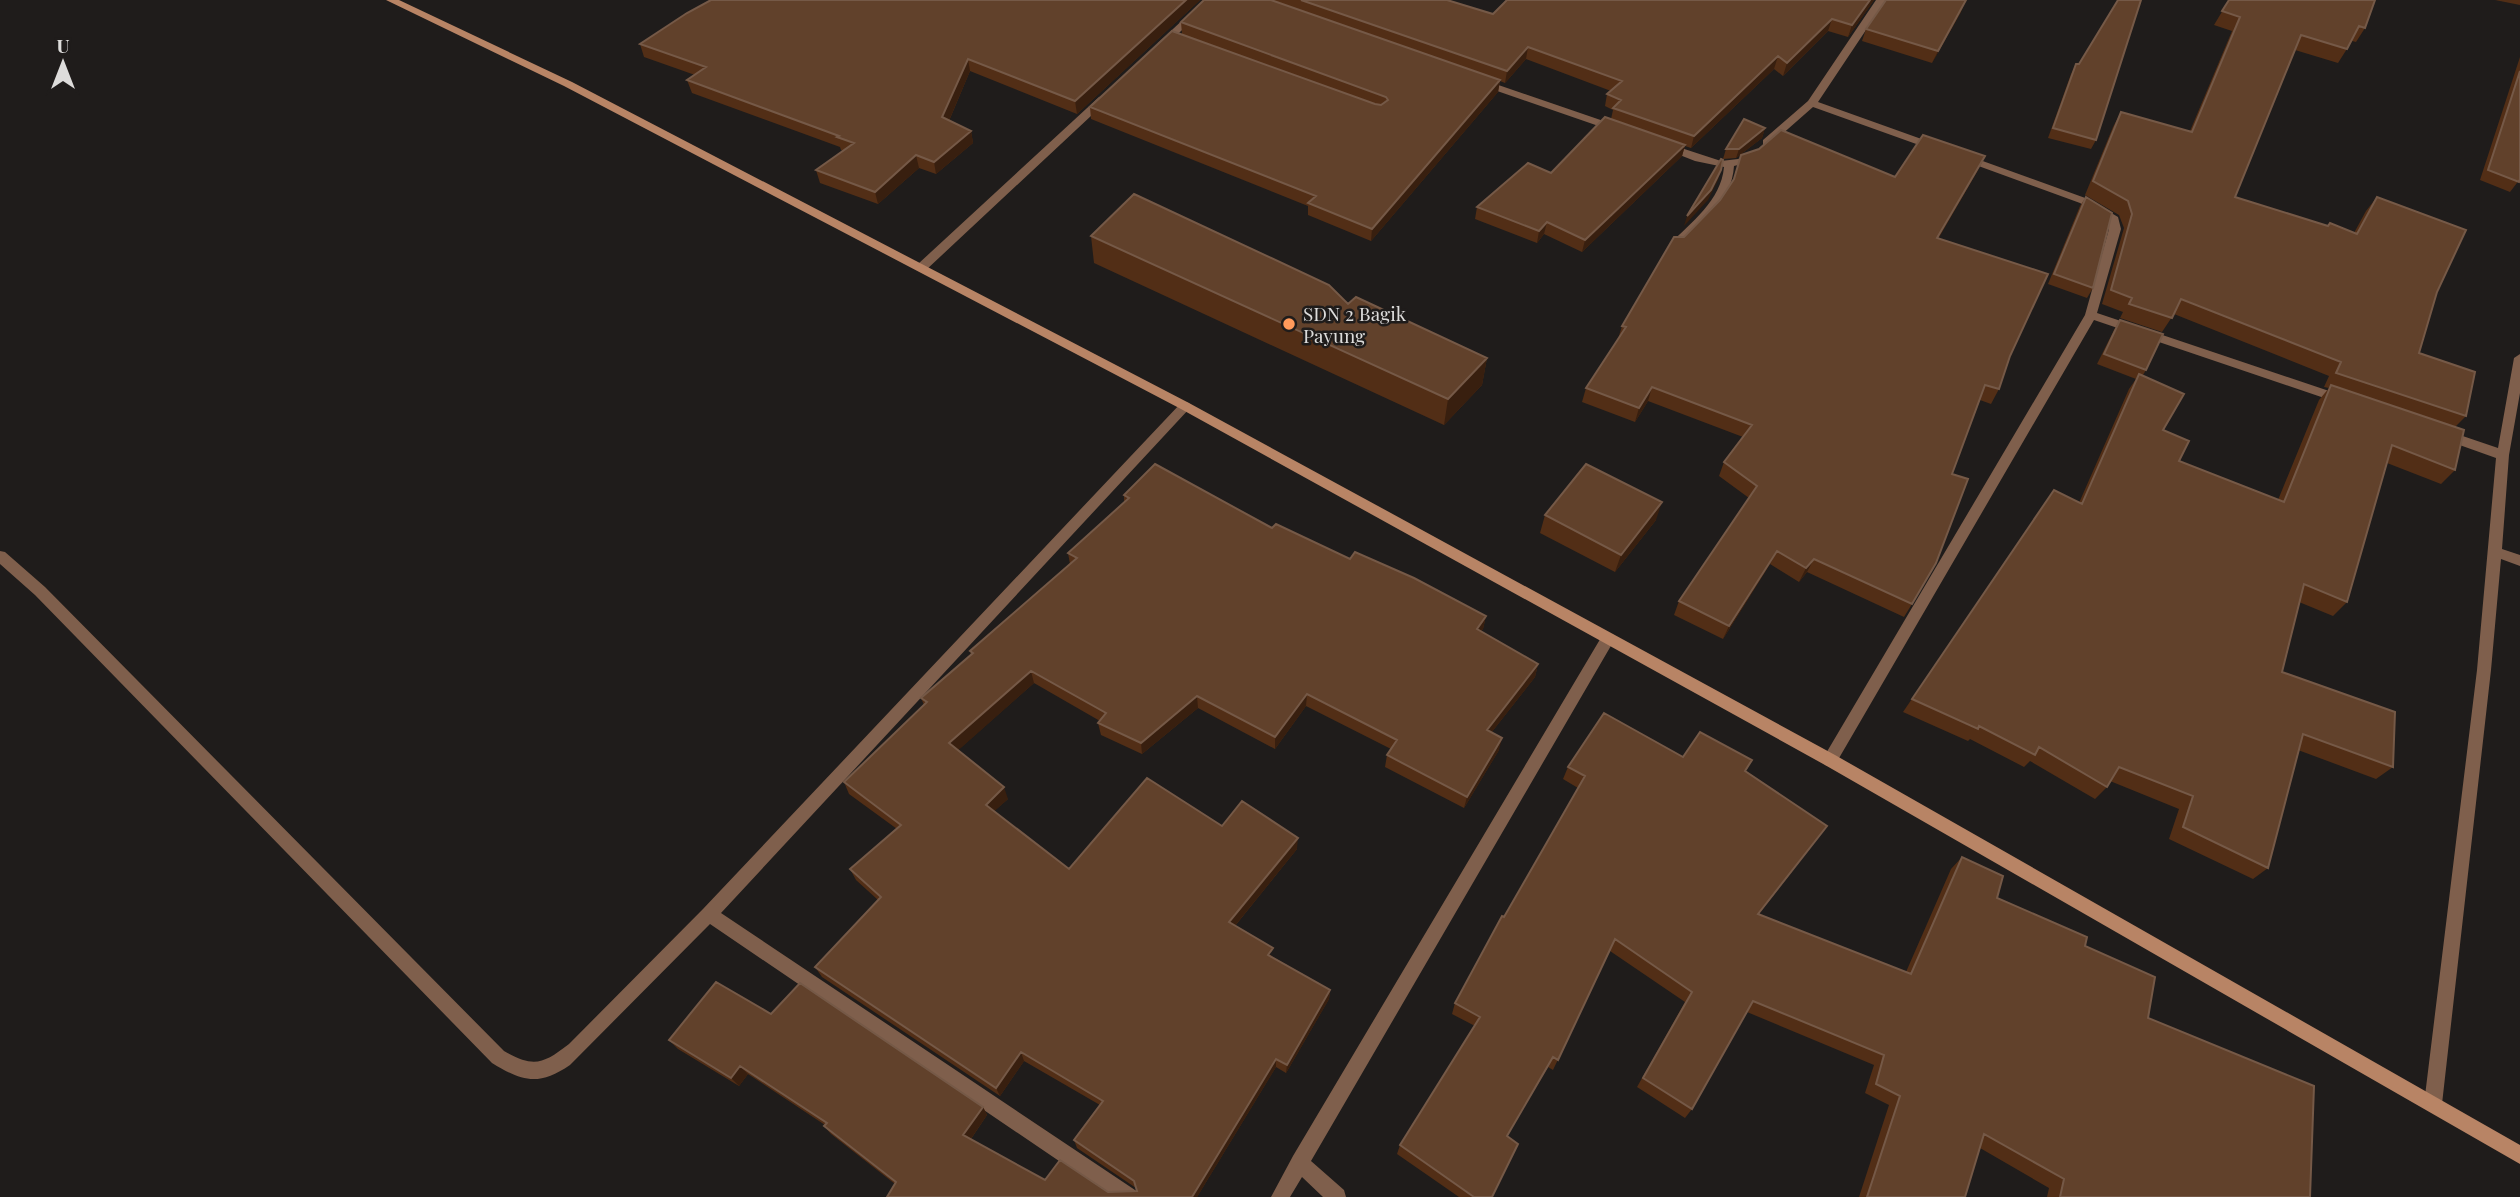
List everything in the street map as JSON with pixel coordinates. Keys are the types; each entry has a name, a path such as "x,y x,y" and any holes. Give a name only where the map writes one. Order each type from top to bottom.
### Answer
{"street":[{"path":"391,0 568,84 1185,407 1829,760 2520,1154"},
{"path":"1150,55 1209,0"},
{"path":"1661,145 1713,163 1729,165 1748,159 1812,103 1881,0"},
{"path":"1170,36 1183,41"},
{"path":"1468,77 1622,131"},
{"path":"922,267 1110,92"},
{"path":"1812,103 2084,201 2114,219 2115,229 2091,315 1829,760"},
{"path":"1674,247 1724,192 1730,176 1729,165"},
{"path":"2091,315 2348,402"},
{"path":"2433,1104 2484,670 2503,454 2520,358"},
{"path":"0,556 40,591 498,1057 518,1070 536,1073 553,1069 575,1050 709,914 1185,407"},
{"path":"2426,428 2503,454"},
{"path":"2493,551 2520,561"},
{"path":"1280,1197 1607,640"},
{"path":"709,914 1128,1197"},
{"path":"1299,1162 1337,1197"}],"building":[{"path":"711,0 1186,0 1075,101 968,59 942,117 971,131 934,162 916,155 875,192 816,170 854,143 687,80 706,67 640,44"},
{"path":"1204,0 1271,0 1500,80 1372,229 1308,203 1316,196 1090,107 1172,31 1375,104 1381,105 1388,100 1386,97 1181,22"},
{"path":"1301,0 1447,0 1493,14 1507,0 1870,0 1852,25 1832,19 1787,63 1778,56 1694,136 1613,108 1621,100 1607,94 1622,81 1528,47 1507,71"},
{"path":"1886,0 1966,0 1938,51 1866,29"},
{"path":"2118,0 2141,0 2096,140 2053,128 2076,64 2079,64"},
{"path":"2229,0 2375,0 2365,28 2359,26 2347,49 2301,35 2235,197 2328,226 2330,223 2357,234 2377,197 2466,230 2437,292 2419,353 2475,372 2466,416 2336,373 2341,362 2181,299 2172,318 2129,304 2132,298 2111,290 2132,214 2128,201 2093,181 2121,112 2192,132 2240,17 2222,11"},
{"path":"2520,71 2520,179 2519,182 2488,170"},
{"path":"1605,117 1685,145 1585,240 1547,222 1539,231 1477,207 1528,163 1551,173"},
{"path":"1744,119 1765,128 1739,149 1726,149"},
{"path":"1781,130 1895,177 1923,135 1985,156 1937,238 2048,274 2010,356 1999,389 1985,385 1952,474 1968,479 1936,563 1912,604 1814,559 1806,568 1777,551 1729,626 1679,601 1757,486 1724,462 1752,425 1652,387 1639,408 1586,388 1626,327 1622,326 1674,237 1684,237 1720,200 1734,179 1741,155 1759,149"},
{"path":"1721,159 1721,170 1711,190 1687,216"},
{"path":"1134,194 1329,285 1348,304 1356,297 1487,358 1448,399 1091,236"},
{"path":"2086,197 2112,213 2093,288 2054,274"},
{"path":"2120,320 2163,334 2146,370 2104,354"},
{"path":"2139,374 2184,394 2163,430 2189,441 2179,461 2284,502 2331,385 2464,430 2455,470 2392,445 2347,602 2304,584 2282,672 2395,712 2393,767 2303,734 2268,868 2183,827 2193,796 2119,767 2107,787 2039,747 2035,755 1979,726 1978,729 1912,699 2054,490 2082,504"},
{"path":"1155,464 1272,528 1276,524 1350,559 1355,552 1414,578 1486,616 1477,629 1538,664 1487,730 1502,738 1467,797 1387,755 1397,740 1307,694 1275,737 1197,696 1141,743 1098,723 1106,713 1031,671 949,743 1004,787 986,805 1069,869 1147,778 1222,826 1242,801 1298,838 1229,922 1273,948 1268,955 1330,990 1287,1065 1276,1059 1192,1197 887,1197 896,1182 824,1126 827,1123 740,1066 731,1078 669,1040 716,982 771,1014 800,983 983,1107 963,1135 1045,1180 1060,1160 1108,1192 1137,1191 1134,1181 1074,1140 1103,1101 1021,1052 996,1088 815,967 881,897 850,869 901,825 844,782 927,702 921,698 973,653 970,651 1077,558 1068,553 1129,498 1124,495"},
{"path":"1586,464 1662,502 1621,555 1545,515"},
{"path":"1604,713 1683,757 1700,732 1752,760 1745,771 1827,826 1758,914 1911,974 1962,857 2003,876 1997,898 2087,937 2085,946 2155,977 2148,1018 2314,1086 2310,1197 2060,1197 2064,1179 1984,1134 1965,1197 1867,1197 1900,1096 1876,1084 1884,1055 1753,1001 1692,1109 1643,1078 1692,992 1615,939 1558,1060 1553,1057 1507,1136 1518,1144 1492,1197 1474,1197 1400,1145 1480,1017 1455,1003 1502,916 1504,917 1585,776 1568,767"}],"place":[{"name":"SDN 2 Bagik Payung","path":"1289,324"}]}
